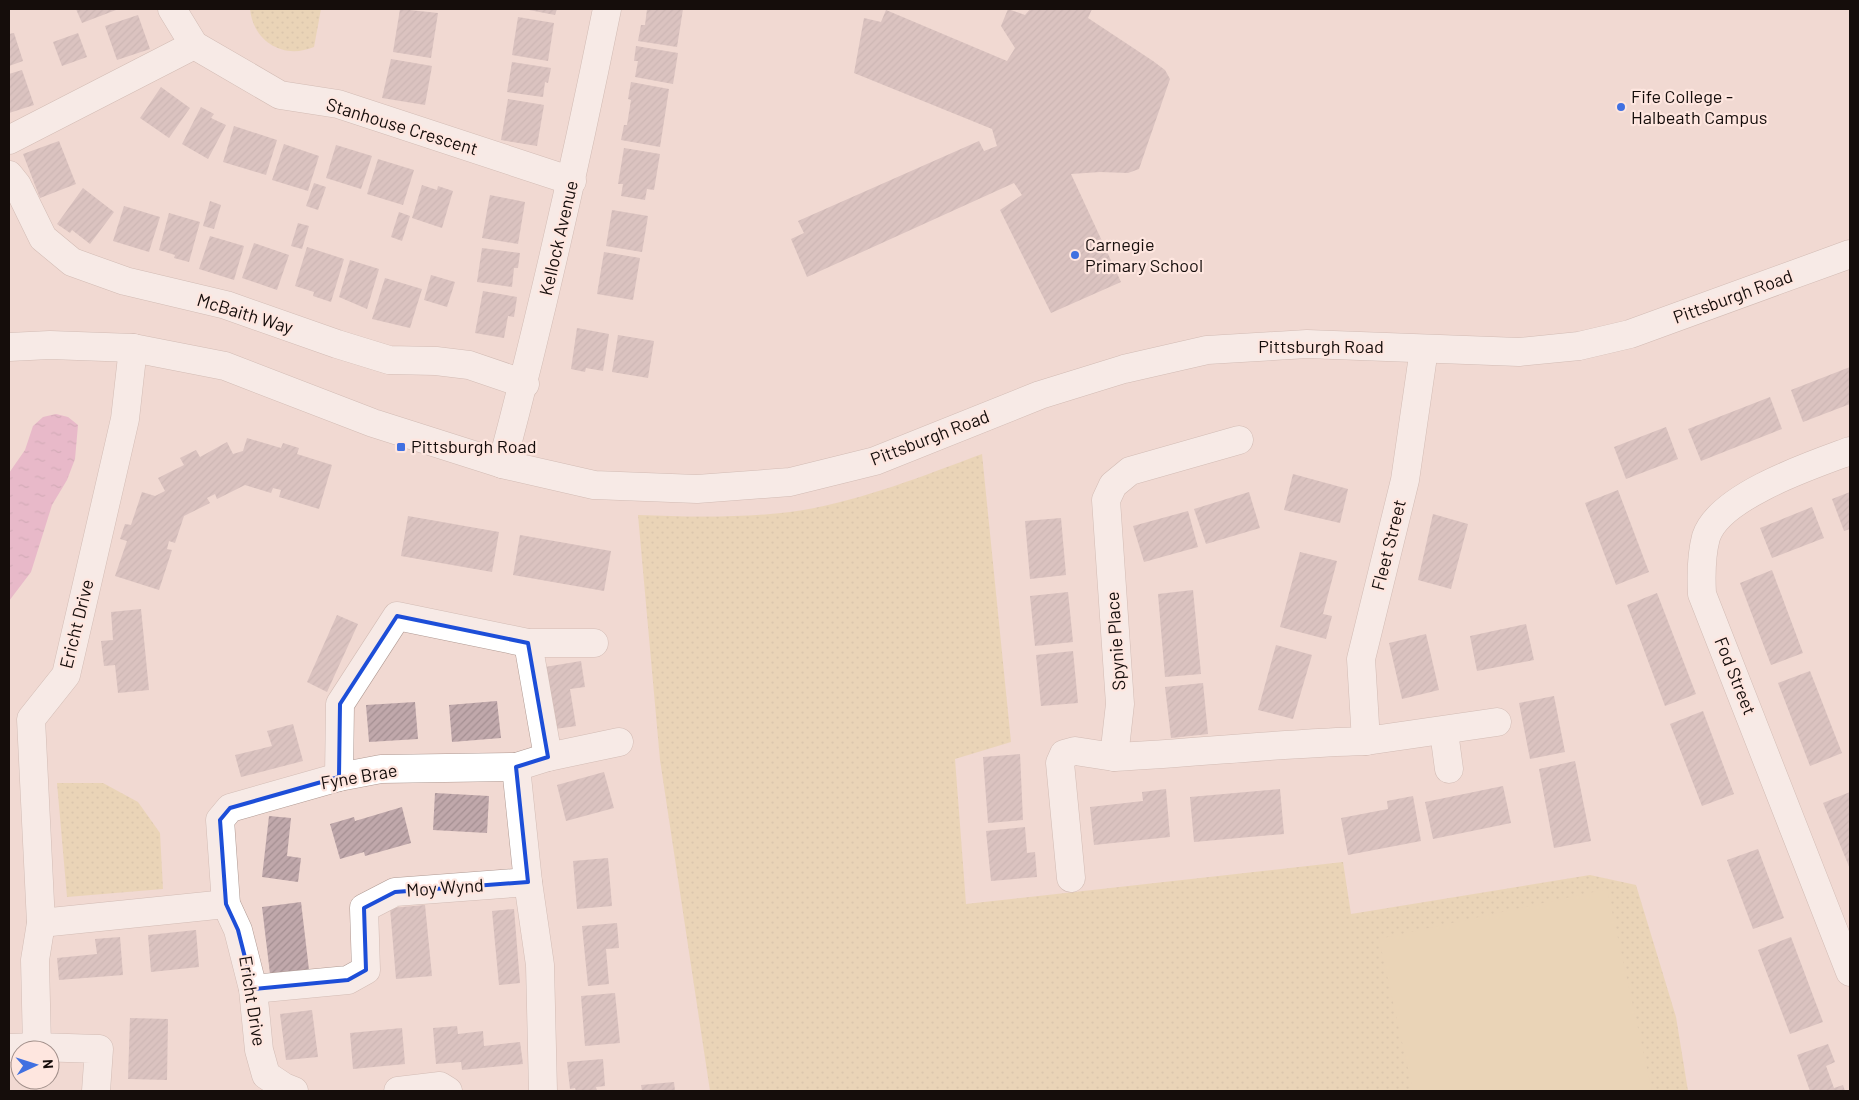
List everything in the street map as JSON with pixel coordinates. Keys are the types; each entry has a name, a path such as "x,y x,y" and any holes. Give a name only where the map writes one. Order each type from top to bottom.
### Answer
{"street":[{"name":"Stanhouse Crescent","path":"172,9 194,45 280,95 338,104 572,181"},
{"name":"Kellock Avenue","path":"502,464 525,384 572,181 607,9"},
{"path":"9,140 194,45"},
{"name":"McBaith Way","path":"9,175 17,185 43,238 72,262 125,281 226,305 389,360 436,361 469,365 525,384"},
{"name":"Pittsburgh Road","path":"9,347 50,345 133,348 225,366 372,423 502,464 594,485 698,489 790,482 875,461 1040,395 1124,369 1207,350 1307,344 1519,352 1579,346 1630,334 1850,254"},
{"name":"Ericht Drive","path":"37,1040 34,960 41,923 31,719 66,675 126,418 133,348"},
{"name":"Fleet Street","path":"1366,741 1361,660 1405,480 1424,349"},
{"name":"Spynie Place","path":"1114,756 1120,704 1106,500 1113,485 1130,472 1239,440"},
{"name":"Fod Street","path":"1850,451 1764,486 1723,512 1707,536 1701,563 1702,594 1850,972"},
{"path":"339,777 340,704 396,616 528,643 594,643"},
{"path":"528,643 548,757"},
{"path":"1071,878 1060,762 1064,754 1075,751 1114,756 1182,754 1315,742 1366,741 1444,732 1497,722"},
{"path":"1444,732 1448,770"},
{"name":"Fyne Brae","path":"226,904 220,820 230,808 339,777 382,769 516,767 548,757 619,742"},
{"path":"516,767 528,882 540,965 543,1091"},
{"name":"Moy Wynd","path":"253,989 348,980 366,970 364,908 395,892 528,882"},
{"path":"41,923 226,904"},
{"name":"Ericht Drive","path":"226,904 238,930 253,989 259,1050 266,1074 294,1091"},
{"path":"60,1048 99,1049 96,1091"},
{"path":"398,1091 440,1086 448,1091"}],"highlighted area":[{"path":"397,616 528,643 548,757 516,767 528,882 395,892 364,908 366,970 348,980 253,989 238,930 226,904 220,820 230,808 339,777 340,704"}],"shaded area":[{"path":"250,9 321,9 314,47 291,51 272,45 263,39 257,30 252,20"},
{"path":"982,454 1011,742 955,759 966,904 1343,862 1351,914 1590,875 1636,885 1676,1017 1688,1091 710,1091 660,760 638,515 733,516 771,514 815,508 888,488"},
{"path":"57,783 103,783 138,802 160,833 163,889 67,897"},
{"path":"1607,889 1652,1091 1413,1091 1379,939"}],"water":[{"path":"56,414 68,417 78,425 75,459 67,480 52,505 31,572 9,601 9,473 25,450 33,426 43,417"}],"building":[{"path":"76,9 115,9 116,10 82,23"},
{"path":"400,9 438,13 431,58 393,52"},
{"path":"524,9 557,9 555,15"},
{"path":"647,9 683,9 677,47 638,41 641,25 645,25"},
{"path":"1008,9 1025,15 1030,9 1092,9 1088,18 1153,61 1165,70 1170,79 1139,169 1128,173 1071,174 1121,282 1051,313 1000,210 1022,195 1014,183 807,277 791,239 804,233 798,221 979,141 984,151 997,146 992,129 854,73 864,18 881,22 886,10 1007,61 1015,48 1001,26"},
{"path":"138,15 150,49 117,60 105,26"},
{"path":"518,17 554,23 548,61 512,55"},
{"path":"14,33 23,61 9,66 9,34"},
{"path":"78,33 87,57 62,66 53,42"},
{"path":"636,46 678,53 673,84 635,77 638,61 634,61"},
{"path":"391,59 432,66 425,105 382,98"},
{"path":"512,62 551,68 548,83 545,82 543,97 507,92"},
{"path":"22,70 34,105 9,113 9,74"},
{"path":"631,82 669,89 660,147 621,140 624,125 627,125 631,100 628,99"},
{"path":"161,87 190,108 169,138 140,118"},
{"path":"508,99 544,105 537,146 501,140"},
{"path":"201,107 214,114 211,118 226,125 208,159 182,144"},
{"path":"234,126 277,140 266,175 223,162"},
{"path":"59,141 76,184 40,198 23,154"},
{"path":"284,144 319,156 308,191 272,180"},
{"path":"336,145 372,156 361,189 326,178"},
{"path":"624,148 660,154 654,190 647,189 645,200 621,196 623,184 618,184"},
{"path":"378,159 414,170 403,205 367,194"},
{"path":"314,183 326,187 318,210 306,206"},
{"path":"422,185 437,190 438,186 453,191 442,228 412,218"},
{"path":"83,188 114,212 90,244 72,230 70,233 57,224"},
{"path":"490,195 525,202 518,244 482,238"},
{"path":"210,201 221,205 214,229 203,226"},
{"path":"124,206 160,217 149,252 113,241"},
{"path":"612,210 648,216 642,252 606,246"},
{"path":"399,212 410,216 402,241 391,237"},
{"path":"169,213 200,222 189,262 174,258 175,255 159,250"},
{"path":"298,223 309,226 302,249 291,246"},
{"path":"210,236 244,246 234,280 199,269"},
{"path":"254,243 289,255 277,290 242,278"},
{"path":"307,247 344,259 331,302 313,296 314,292 295,286"},
{"path":"482,248 520,253 518,268 514,268 512,287 477,282"},
{"path":"604,252 640,258 633,300 597,294"},
{"path":"350,260 379,269 367,309 339,297"},
{"path":"431,275 455,282 447,307 424,300"},
{"path":"385,278 422,289 410,328 372,319"},
{"path":"483,291 517,297 514,317 508,316 504,338 475,333"},
{"path":"577,328 609,334 603,371 586,368 585,372 571,369"},
{"path":"618,335 654,341 648,378 612,372"},
{"path":"1850,367 1850,404 1803,422 1791,390"},
{"path":"1770,397 1782,429 1701,461 1688,429"},
{"path":"1666,427 1678,459 1626,479 1614,447"},
{"path":"247,438 281,448 283,443 299,448 297,454 332,465 319,509 279,497 281,490 273,488 271,493 245,485 217,499 215,494 207,498 210,503 184,516 175,543 169,541 167,549 172,550 159,590 115,576 127,541 120,539 125,524 131,525 142,492 155,496 165,491 158,478 184,465 180,458 196,450 200,457 227,442 233,454 243,451"},
{"path":"1293,474 1348,489 1340,523 1284,510"},
{"path":"1618,490 1649,572 1616,585 1585,503"},
{"path":"1249,492 1260,528 1206,544 1194,509"},
{"path":"1850,492 1850,529 1844,531 1832,499"},
{"path":"1812,507 1824,538 1772,558 1760,528"},
{"path":"1188,511 1198,547 1144,562 1133,526"},
{"path":"1433,514 1468,524 1451,589 1418,580"},
{"path":"408,516 499,532 492,572 401,556"},
{"path":"1061,518 1066,575 1030,579 1025,521"},
{"path":"520,535 611,551 604,591 513,575"},
{"path":"1300,552 1337,561 1323,614 1332,616 1326,639 1280,627"},
{"path":"1772,570 1803,653 1771,665 1740,583"},
{"path":"1193,590 1201,674 1165,677 1158,594"},
{"path":"1068,592 1073,642 1035,646 1030,596"},
{"path":"1657,593 1696,694 1665,706 1627,605"},
{"path":"141,609 149,690 118,693 115,665 104,666 101,641 113,640 111,612"},
{"path":"337,615 358,624 327,692 307,682"},
{"path":"1526,624 1534,660 1477,671 1470,636"},
{"path":"1426,634 1439,690 1402,699 1389,643"},
{"path":"1276,645 1312,655 1293,719 1258,710"},
{"path":"1073,651 1078,703 1041,706 1036,655"},
{"path":"581,661 585,687 570,689 576,726 555,729 545,667"},
{"path":"1810,671 1842,753 1810,766 1778,683"},
{"path":"1203,683 1208,734 1171,738 1165,687"},
{"path":"1554,696 1565,752 1530,759 1519,703"},
{"path":"497,701 501,738 452,742 449,705"},
{"path":"415,702 418,739 369,742 366,705"},
{"path":"1703,711 1734,794 1702,806 1670,724"},
{"path":"293,724 303,761 241,777 235,755 272,746 267,731"},
{"path":"1020,754 1023,820 988,823 983,757"},
{"path":"1575,761 1591,841 1554,848 1539,769"},
{"path":"604,772 614,808 566,821 557,785"},
{"path":"1503,786 1511,823 1433,839 1425,802"},
{"path":"1166,789 1170,837 1094,845 1090,807 1143,801 1142,792"},
{"path":"1280,789 1284,834 1194,842 1190,797"},
{"path":"1850,792 1850,869 1823,803"},
{"path":"435,793 489,796 487,833 433,830"},
{"path":"1413,796 1421,841 1348,855 1341,818 1388,809 1387,801"},
{"path":"402,807 411,843 365,856 364,852 340,859 330,824 354,817 355,821"},
{"path":"269,816 291,818 287,856 301,858 298,882 262,877"},
{"path":"1025,827 1027,853 1035,852 1037,877 991,881 986,831"},
{"path":"1758,849 1784,918 1753,929 1727,860"},
{"path":"608,858 612,906 577,909 573,861"},
{"path":"301,902 309,970 270,974 262,907"},
{"path":"425,905 432,976 396,979 390,908"},
{"path":"514,909 520,983 499,985 492,911"},
{"path":"617,923 619,948 606,949 609,984 588,986 582,926"},
{"path":"196,930 199,967 151,972 148,935"},
{"path":"120,937 123,975 59,980 57,958 97,954 95,939"},
{"path":"1791,937 1823,1022 1790,1034 1758,950"},
{"path":"615,993 620,1043 585,1046 581,996"},
{"path":"312,1010 318,1057 286,1060 280,1014"},
{"path":"130,1018 168,1019 167,1080 128,1079"},
{"path":"457,1026 458,1034 483,1031 484,1046 520,1042 523,1064 462,1070 461,1062 436,1064 433,1028"},
{"path":"402,1028 405,1064 353,1069 350,1033"},
{"path":"1828,1044 1835,1062 1826,1066 1834,1088 1843,1085 1845,1091 1810,1091 1797,1055"},
{"path":"603,1059 605,1086 596,1087 597,1091 576,1091 575,1088 570,1089 567,1062"},
{"path":"674,1082 675,1091 642,1091 641,1085"}],"place":[{"name":"Fife College - Halbeath Campus","path":"1621,107"},
{"name":"Carnegie Primary School","path":"1075,255"},
{"name":"Pittsburgh Road","path":"401,447"}]}
